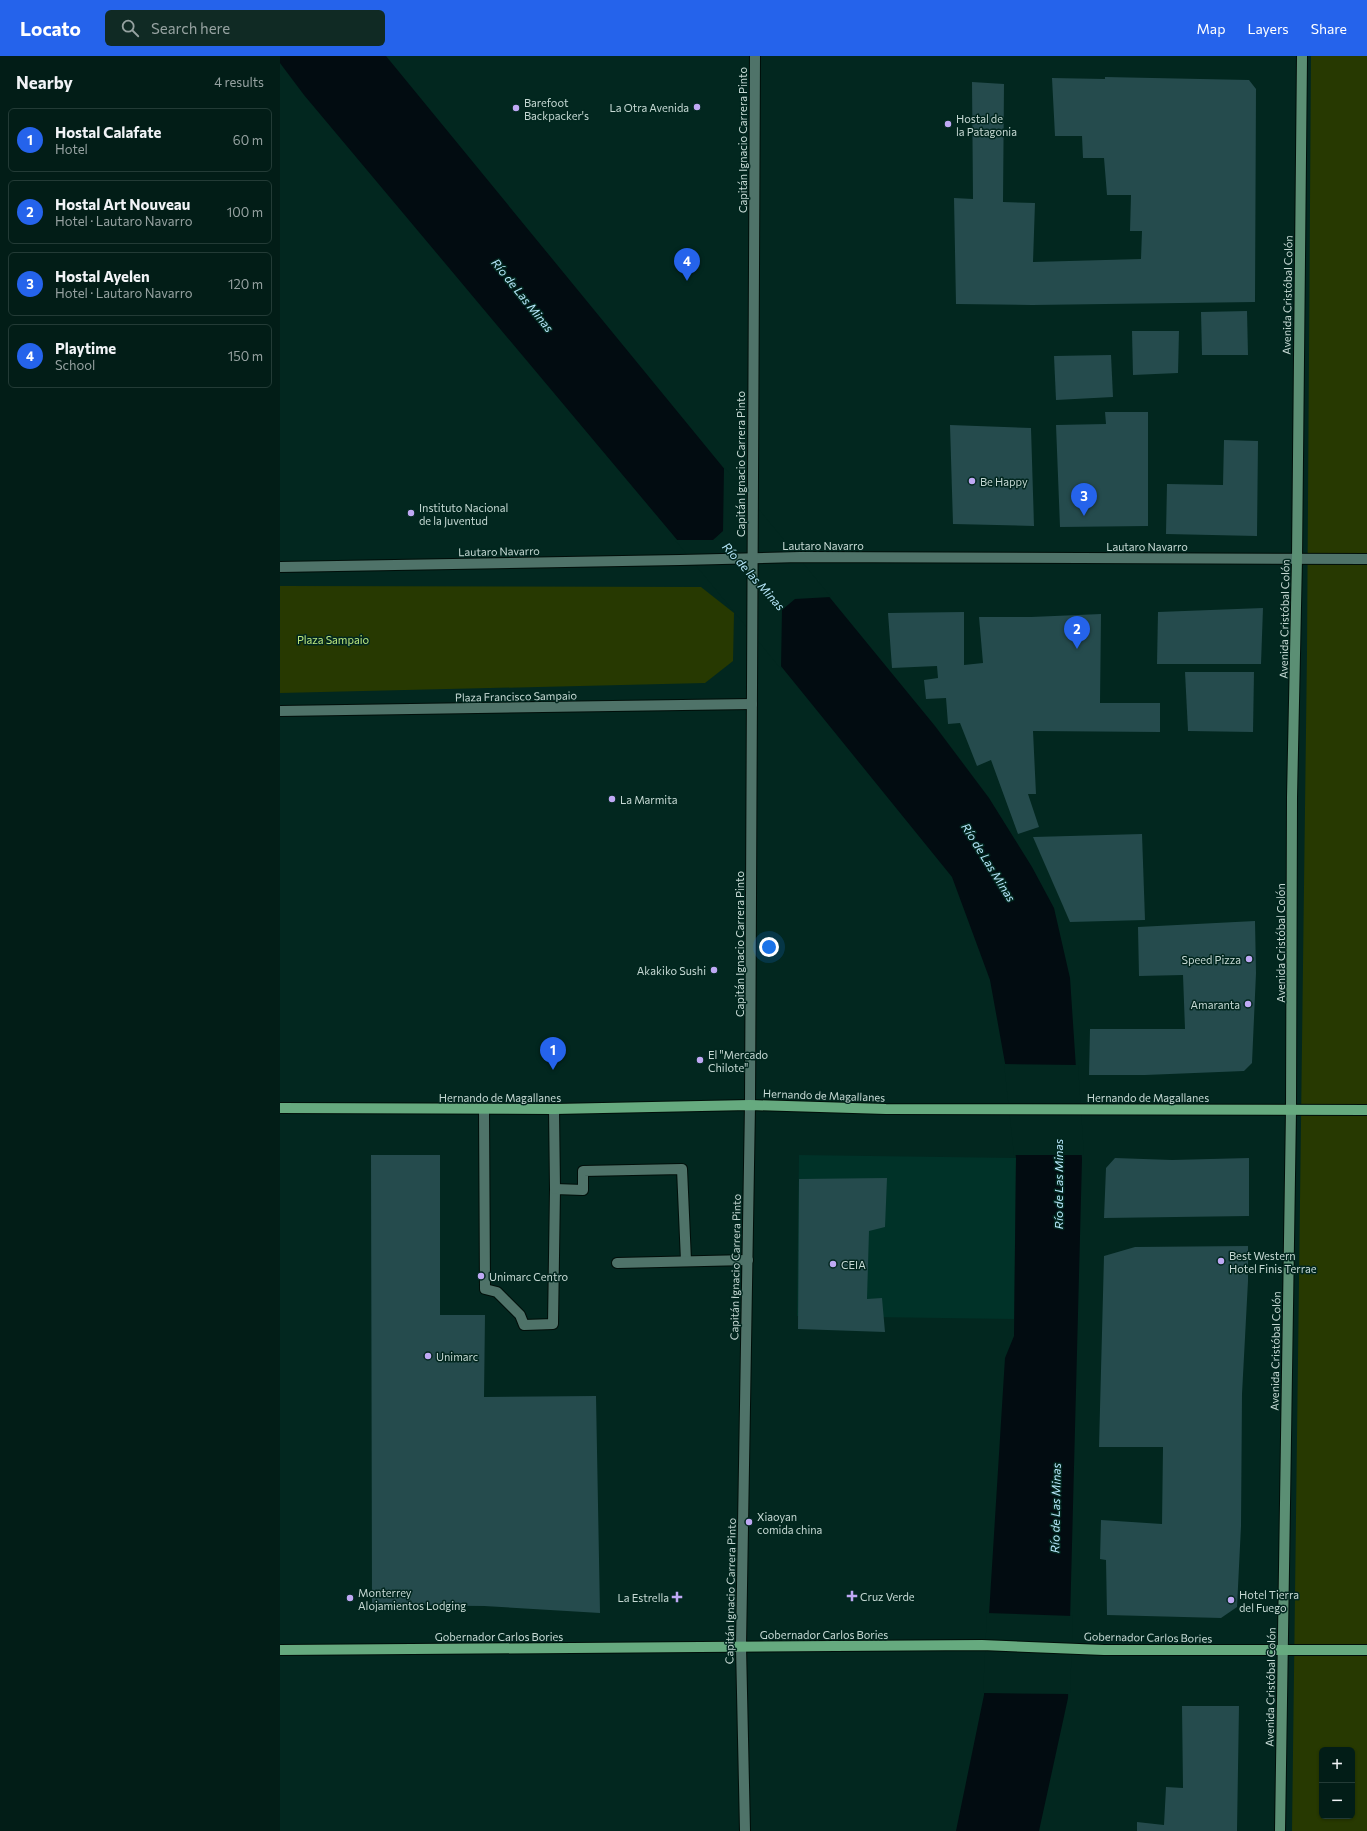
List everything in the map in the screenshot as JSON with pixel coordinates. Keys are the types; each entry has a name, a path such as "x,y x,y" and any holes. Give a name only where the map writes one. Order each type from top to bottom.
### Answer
{"main road":[{"name":"Avenida Cristóbal Colón","path":"1280,1831 1291,1110 1292,797 1297,559 1302,56"},
{"name":"Hernando de Magallanes","path":"280,1108 554,1109 750,1105 886,1109 1367,1110"},
{"name":"Gobernador Carlos Bories","path":"280,1650 982,1645 1104,1650 1367,1650"}],"street":[{"name":"Capitán Ignacio Carrera Pinto","path":"745,1831 741,1646 750,1105 754,56"},
{"name":"Lautaro Navarro","path":"280,567 800,557 1367,559"},
{"name":"Plaza Francisco Sampaio","path":"280,711 752,704"},
{"path":"484,1108 485,1289 497,1292 520,1315 524,1325 553,1324 555,1189 554,1109"},
{"path":"555,1189 583,1190 583,1171 682,1169 686,1261"},
{"path":"617,1263 748,1260"}],"shaded area":[{"path":"799,1155 1016,1158 1014,1319 797,1316"}],"green space":[{"path":"1311,56 1367,56 1367,1831 1292,1831 1307,651"},
{"name":"Plaza Sampaio","path":"280,586 701,587 734,613 733,661 705,683 280,693"}],"water":[{"path":"280,56 386,56 935,726 989,798 1032,867 1054,908 1070,978 1082,1159 1068,1698 1039,1831 956,1831 984,1695 1005,1358 1014,1336 1016,1158 1005,1063 990,980 952,877 725,597 304,95 280,63"}],"pier":[{"path":"724,467 831,597 795,599 782,610 781,669 675,540 713,540 723,531"},
{"path":"1004,1064 1078,1065 1084,1155 1014,1155"},
{"path":"987,1613 1073,1616 1070,1694 983,1693"}],"building":[{"path":"1105,77 1249,80 1256,89 1255,302 1032,305 956,304 954,198 973,199 972,82 1004,84 1003,202 1035,203 1033,262 1141,259 1142,231 1130,231 1131,195 1107,195 1104,158 1083,158 1082,136 1055,136 1052,78 1105,79"},
{"path":"1247,311 1248,355 1202,355 1201,312"},
{"path":"1132,331 1179,331 1178,373 1133,375"},
{"path":"1111,355 1113,397 1056,400 1054,356"},
{"path":"1105,412 1148,412 1148,526 1060,527 1056,425 1106,424"},
{"path":"950,425 1031,428 1034,526 953,524"},
{"path":"1224,440 1258,441 1257,536 1166,534 1167,484 1223,485"},
{"path":"1263,608 1261,664 1157,664 1158,612"},
{"path":"964,612 964,665 983,663 979,617 1031,617 1101,614 1100,703 1160,703 1160,732 1033,731 1036,794 1028,794 1039,827 1018,834 991,760 977,766 960,723 948,724 946,698 926,699 924,680 938,678 937,666 892,668 888,613"},
{"path":"1185,672 1254,672 1253,732 1188,731"},
{"path":"1142,834 1145,920 1070,922 1033,837"},
{"path":"1255,921 1256,973 1252,1063 1244,1071 1145,1075 1089,1075 1090,1029 1185,1029 1183,975 1139,976 1138,927"},
{"name":"Unimarc","path":"371,1155 440,1155 440,1315 485,1315 484,1397 596,1396 600,1613 484,1606 372,1605"},
{"path":"1115,1158 1172,1160 1249,1158 1249,1216 1104,1218 1106,1168"},
{"name":"CEIA","path":"887,1178 885,1227 869,1231 867,1299 882,1298 885,1332 798,1329 799,1179"},
{"path":"1248,1246 1248,1281 1242,1394 1241,1526 1237,1607 1221,1618 1107,1615 1106,1560 1100,1559 1101,1520 1162,1524 1163,1447 1099,1447 1104,1256 1135,1247"},
{"path":"1182,1706 1239,1706 1237,1831 1137,1831 1137,1822 1164,1825 1166,1787 1183,1788"}],"place":[{"name":"La Otra Avenida","path":"697,107"},
{"name":"Barefoot Backpacker's","path":"516,108"},
{"name":"Hostal de la Patagonia","path":"948,124"},
{"name":"Playtime","path":"687,281"},
{"name":"Be Happy","path":"972,481"},
{"name":"Instituto Nacional de la Juventud","path":"411,513"},
{"name":"Hostal Ayelen","path":"1084,516"},
{"name":"Hostal Art Nouveau","path":"1077,649"},
{"name":"La Marmita","path":"612,799"},
{"name":"Speed Pizza","path":"1249,959"},
{"name":"Akakiko Sushi","path":"714,970"},
{"name":"Amaranta","path":"1248,1004"},
{"name":"El \"Mercado Chilote\"","path":"700,1060"},
{"name":"Hostal Calafate","path":"553,1070"},
{"name":"Best Western Hotel Finis Terrae","path":"1221,1261"},
{"name":"CEIA","path":"833,1264"},
{"name":"Unimarc Centro","path":"481,1276"},
{"name":"Unimarc","path":"428,1356"},
{"name":"Xiaoyan comida china","path":"749,1522"},
{"name":"Cruz Verde","path":"852,1596"},
{"name":"La Estrella","path":"677,1597"},
{"name":"Monterrey Alojamientos Lodging","path":"350,1598"},
{"name":"Hotel Tierra del Fuego","path":"1231,1600"}],"water label":[{"name":"Río de Las Minas","path":"523,295"},
{"name":"Río de las Minas","path":"754,576"},
{"name":"Río de Las Minas","path":"989,862"},
{"name":"Río de Las Minas","path":"1058,1184"},
{"name":"Río de Las Minas","path":"1055,1508"}]}
